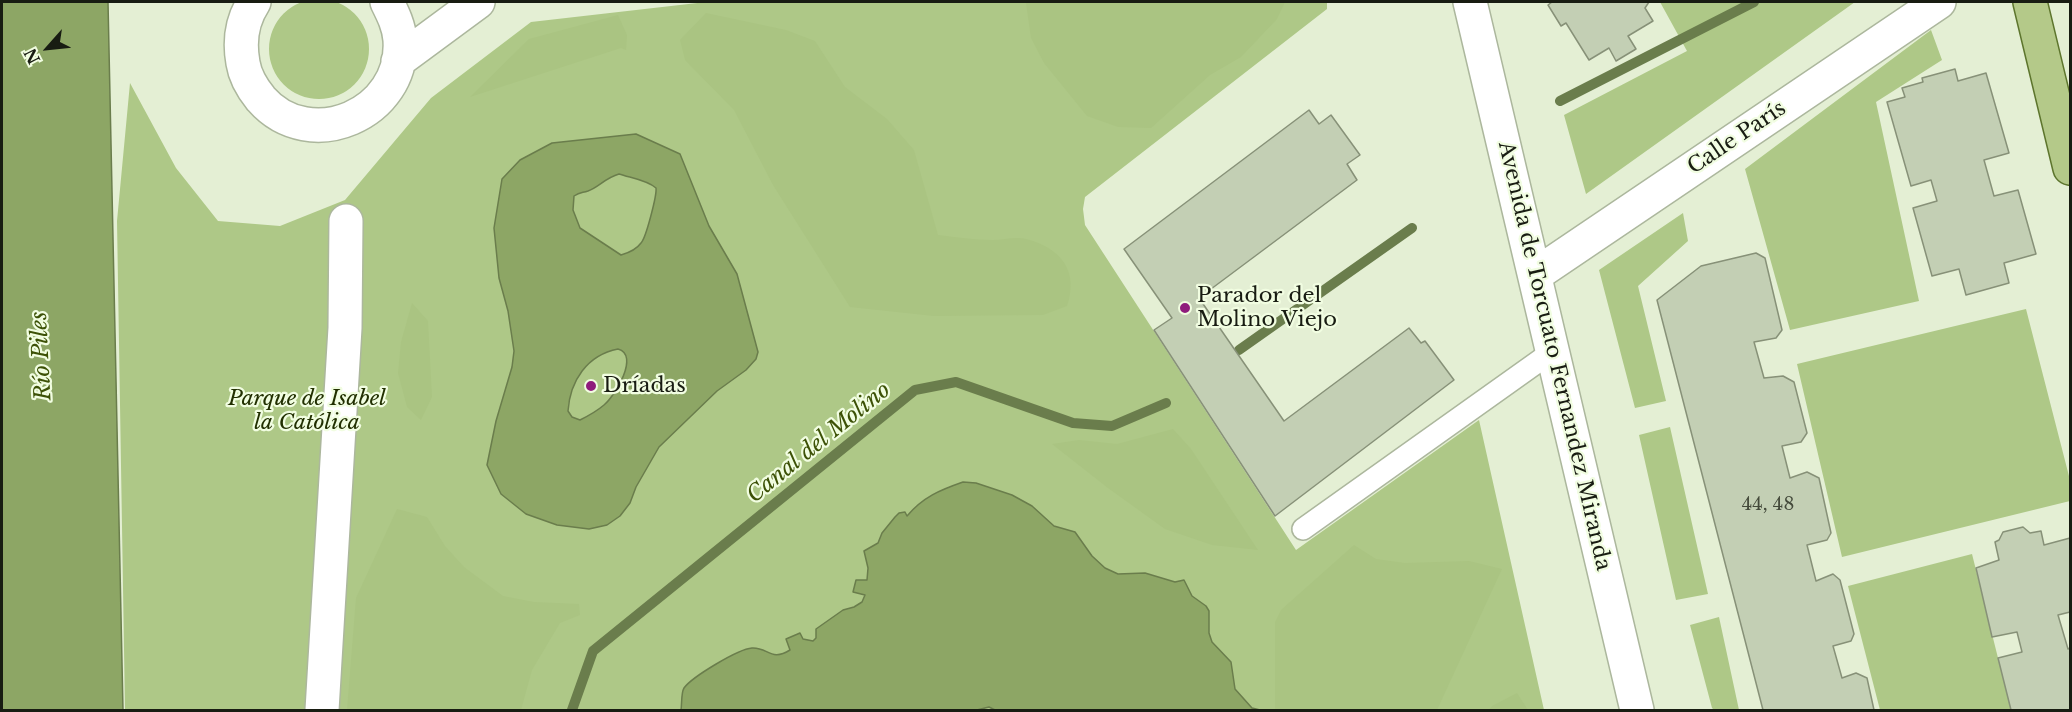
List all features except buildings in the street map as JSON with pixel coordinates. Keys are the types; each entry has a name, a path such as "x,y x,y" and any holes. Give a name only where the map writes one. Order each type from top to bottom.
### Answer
{"main road":[{"path":"2030,2 2070,168"}],"street":[{"path":"254,2 242,30 241,51 244,72 254,90 267,106 285,117 304,124 326,126 346,121 364,112 380,98 392,81 398,61 400,40 387,2"},
{"path":"398,61 478,2"},
{"name":"Avenida de Torcuato Fernandez Miranda","path":"1470,2 1637,711"},
{"name":"Calle París","path":"1536,275 1939,2"},
{"path":"322,711 345,328 346,221"}],"lane":[{"path":"1303,528 1553,351"}],"green space":[{"path":"319,-1 347,7 361,21 369,49 361,77 347,91 319,99 291,91 277,77 269,49 277,21 291,7"},
{"name":"Parque de Isabel la Católica","path":"706,2 1327,2 1327,9 1085,197 1083,209 1085,225 1296,550 1479,420 1544,710 125,710 117,221 130,83 176,168 218,221 280,226 345,200 431,98 531,22"},
{"path":"1660,2 1855,2 1586,194 1564,115 1687,51"},
{"path":"1931,30 1942,60 1876,102 1919,301 1790,330 1745,169"},
{"path":"1683,213 1688,241 1638,286 1666,401 1635,408 1599,270"},
{"path":"2026,309 2070,480 2070,501 1842,557 1797,364"},
{"path":"1670,427 1708,594 1676,600 1639,435"},
{"path":"1972,554 2011,710 1880,710 1848,586"},
{"path":"1719,617 1739,710 1714,710 1712,708 1690,625"}],"shaded area":[{"path":"1285,2 1277,19 1241,57 1210,75 1151,128 1118,127 1087,116 1044,63 1031,38 1026,3"},
{"path":"706,13 786,30 815,41 845,87 887,119 914,150 938,235 986,240 1022,238 1049,248 1058,255 1069,272 1071,282 1067,306 1043,315 934,316 850,307 773,185 734,110 685,60 680,40"},
{"path":"618,15 627,35 626,50 621,48 470,97 529,39"},
{"path":"412,303 428,321 432,397 421,420 407,407 398,373 401,342"},
{"path":"1173,429 1191,449 1258,550 1212,545 1165,529 1052,444 1079,440 1117,444"},
{"path":"397,509 427,517 445,546 464,567 503,596 534,602 579,604 580,615 560,623 532,670 521,710 347,710 356,598"},
{"path":"1354,545 1376,559 1405,563 1469,561 1502,569 1437,710 1275,710 1275,622 1281,610"},
{"path":"1517,693 1528,710 1489,710 1492,706"}],"water":[{"name":"Río Piles","path":"2,2 108,2 123,710 2,710"},
{"path":"636,134 680,154 709,226 737,274 758,352 756,359 746,370 717,391 659,447 636,487 630,503 620,516 607,525 589,529 557,525 526,514 501,494 487,465 514,351 508,311 499,278 494,228 502,179 520,160 552,143","holes":["619,174 644,181 656,188 651,216 643,239 634,249 621,255 580,228 573,210 574,196","618,349 627,359 623,376 614,393 604,405 589,415 580,420 572,417 568,411 569,400 582,371 597,357"]},
{"path":"963,482 976,483 1012,495 1032,506 1054,526 1075,532 1092,556 1105,568 1118,574 1145,573 1175,582 1184,580 1192,596 1209,611 1209,633 1212,642 1231,662 1235,689 1252,708 1260,710 995,710 989,707 977,710 681,710 684,688 716,664 752,648 778,655 784,653 790,650 786,639 800,633 803,639 813,641 816,638 816,629 843,610 862,602 865,595 853,592 856,580 867,580 868,568 864,551 878,543 882,533 899,513 905,512 907,516 932,495"}],"waterway":[{"name":"Canal del Molino","path":"1560,101 1754,2"},
{"name":"Canal del Molino","path":"1239,350 1412,228"},
{"name":"Canal del Molino","path":"572,710 593,651 915,390 956,382 1073,423 1112,426 1166,403"}],"place":[{"name":"Parador del Molino Viejo","path":"1185,308"},
{"name":"Dríadas","path":"591,386"}]}
